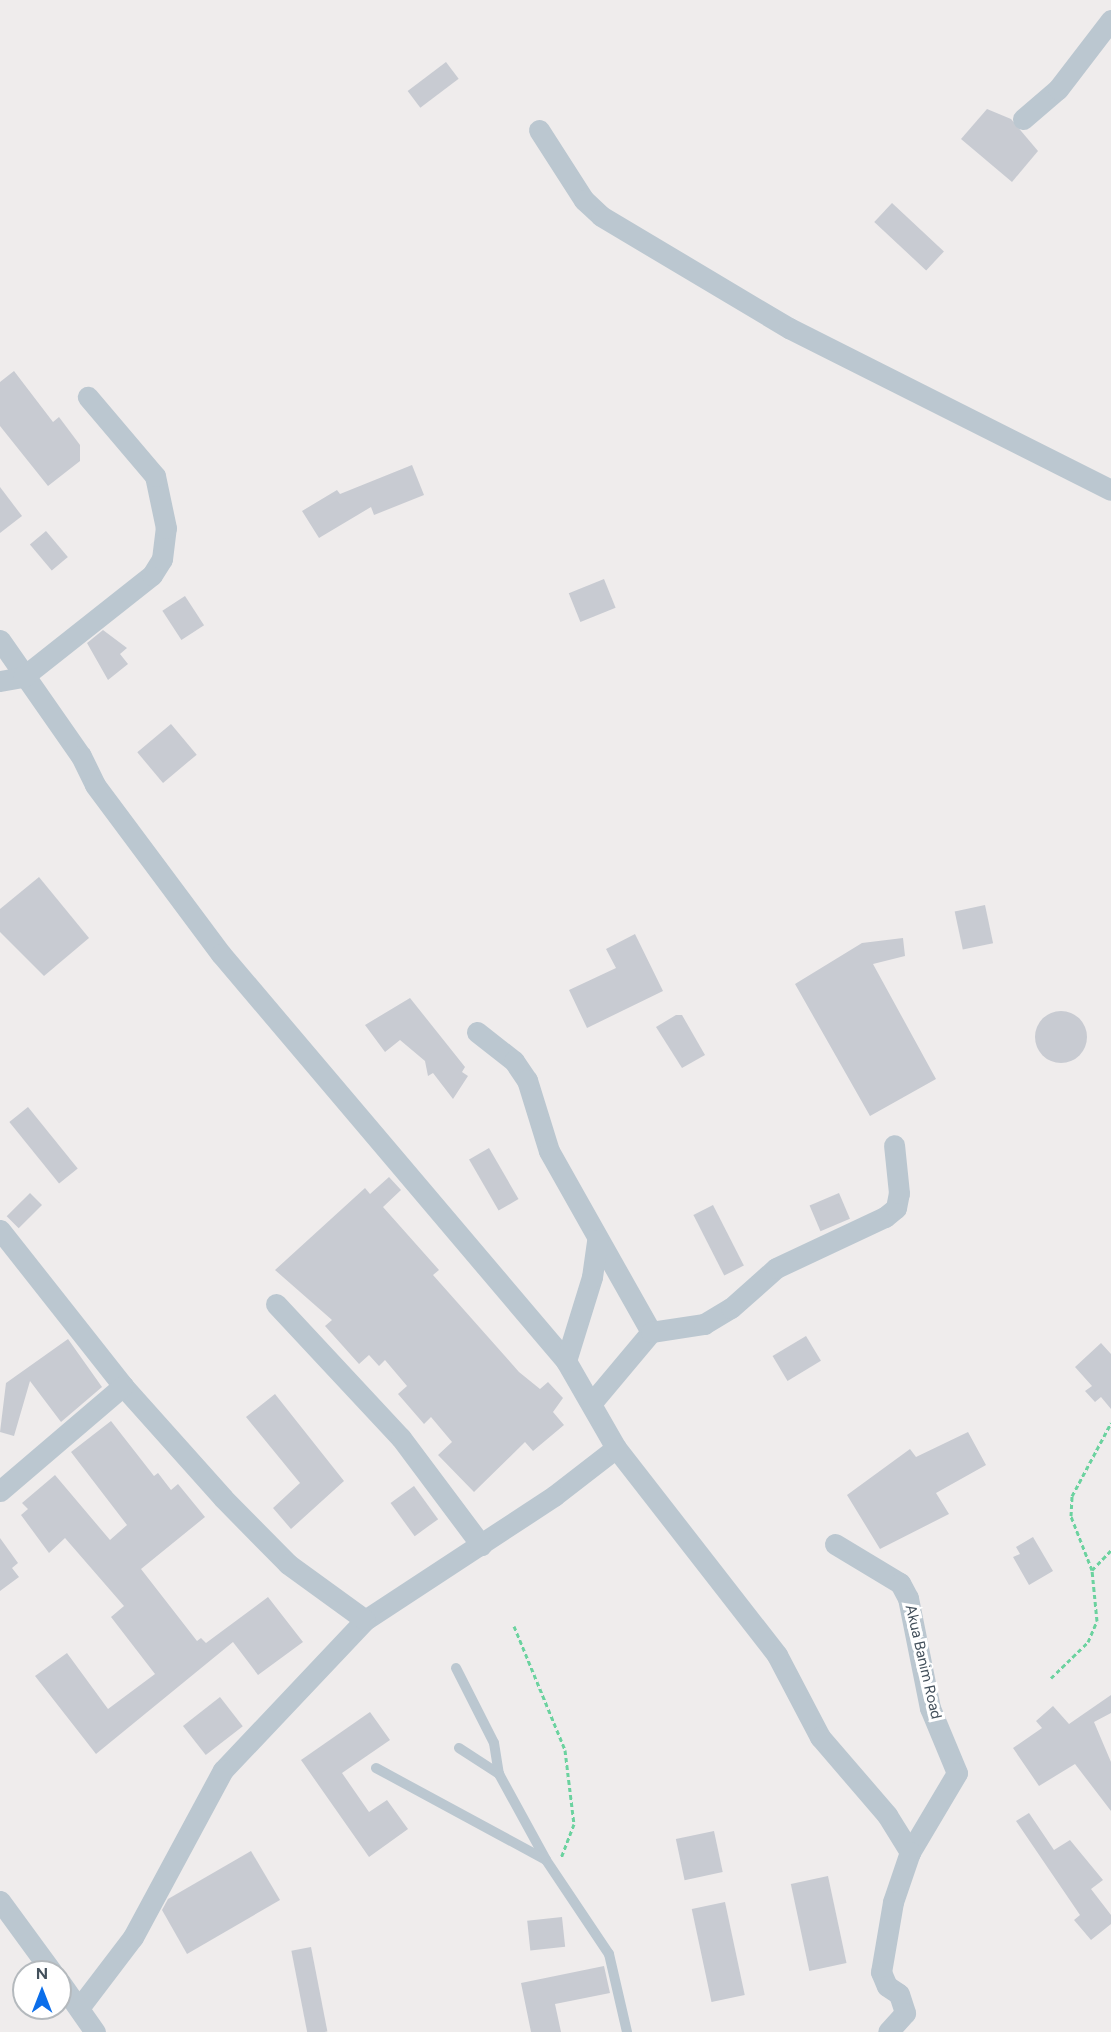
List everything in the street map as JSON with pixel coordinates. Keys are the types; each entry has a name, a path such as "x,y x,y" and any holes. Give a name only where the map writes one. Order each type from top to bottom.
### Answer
{"street":[{"path":"1023,119 1058,89 1111,20"},
{"path":"539,130 584,200 601,216 789,328 1111,490"},
{"path":"0,681 23,677 152,575 162,559 166,528 155,476 88,397"},
{"path":"0,640 23,677 81,756 95,785 221,954 566,1361 593,1401 616,1448 777,1654 820,1737 887,1815 910,1852"},
{"path":"477,1032 514,1061 527,1080 549,1151 597,1240 651,1332"},
{"path":"593,1401 651,1332 704,1324 730,1308 776,1268 885,1217 896,1208 899,1193 894,1145"},
{"path":"0,1230 123,1386 288,1564 365,1620"},
{"path":"566,1361 592,1277 597,1240"},
{"path":"276,1304 401,1438 482,1545"},
{"path":"0,1491 123,1386"},
{"path":"79,2008 133,1937 223,1770 365,1620 482,1545 616,1448"},
{"name":"Akua Banim Road","path":"835,1544 900,1583 908,1598 930,1708 953,1755 955,1782 910,1852 881,1957 882,1980 899,1994 905,2013 888,2032"},
{"path":"0,1901 43,1960"},
{"path":"72,1999 95,2032"}],"lane":[{"path":"456,1668 494,1743 499,1774 546,1860 609,1954 627,2032"},
{"path":"459,1748 499,1774"},
{"path":"376,1768 546,1860"}],"path":[{"path":"1051,1678 1088,1642 1097,1621 1092,1570 1071,1516 1072,1496 1111,1423"},
{"path":"1092,1570 1111,1550"},
{"path":"514,1626 566,1750 574,1824 555,1874"}],"building":[{"path":"446,62 459,79 420,108 408,91"},
{"path":"987,109 1011,119 1038,151 1012,182 961,139"},
{"path":"892,203 944,251 926,270 874,222"},
{"path":"14,371 53,422 59,417 80,445 80,461 48,486 0,426 0,382"},
{"path":"412,465 424,495 374,515 371,507 319,538 302,511 337,490 340,494"},
{"path":"0,487 22,516 0,533"},
{"path":"46,531 68,557 52,571 30,544"},
{"path":"604,579 616,608 580,622 569,593"},
{"path":"185,596 204,625 181,640 162,611"},
{"path":"103,630 127,648 120,654 128,664 108,680 87,643"},
{"path":"171,724 197,755 163,783 137,752"},
{"path":"39,877 89,938 44,976 0,932 0,909"},
{"path":"985,905 993,943 963,950 955,911"},
{"path":"635,934 663,991 587,1028 569,990 616,968 606,949"},
{"path":"903,938 905,956 873,964 936,1079 870,1116 795,984 862,943"},
{"path":"410,998 465,1067 462,1072 468,1076 453,1099 433,1073 428,1076 425,1061 400,1040 385,1052 365,1025"},
{"path":"1061,1011 1071,1013 1079,1019 1085,1027 1087,1037 1085,1047 1079,1055 1071,1061 1061,1063 1051,1061 1043,1055 1037,1047 1035,1037 1037,1027 1043,1019 1051,1013"},
{"path":"676,1015 682,1015 705,1055 682,1068 656,1027"},
{"path":"28,1107 78,1168 59,1183 9,1122"},
{"path":"489,1148 518,1199 499,1211 469,1160"},
{"path":"389,1177 401,1190 383,1207 439,1270 433,1275 519,1372 540,1389 548,1382 563,1398 553,1412 564,1425 533,1451 525,1442 474,1492 438,1455 452,1442 431,1417 424,1424 398,1394 407,1386 385,1360 379,1366 369,1355 359,1364 325,1326 332,1320 275,1270 365,1188 370,1194"},
{"path":"30,1193 42,1205 19,1228 7,1216"},
{"path":"839,1193 850,1219 820,1231 810,1206"},
{"path":"713,1205 744,1266 724,1276 693,1215"},
{"path":"806,1336 821,1361 788,1381 773,1356"},
{"path":"68,1339 102,1387 61,1422 30,1381 14,1436 0,1432 6,1383"},
{"path":"1101,1343 1111,1354 1111,1409 1101,1397 1095,1402 1085,1391 1092,1386 1075,1367"},
{"path":"275,1394 344,1481 291,1529 273,1508 300,1483 246,1417"},
{"path":"111,1421 154,1476 158,1473 171,1490 178,1484 205,1517 141,1569 197,1641 201,1638 206,1643 268,1597 303,1642 258,1675 233,1642 96,1754 35,1676 67,1653 108,1709 155,1674 111,1617 124,1606 65,1538 49,1553 21,1515 28,1509 22,1503 55,1475 110,1540 127,1525 71,1452"},
{"path":"968,1432 986,1465 936,1493 949,1514 880,1549 847,1495 910,1449 916,1457"},
{"path":"414,1486 438,1519 415,1536 391,1503"},
{"path":"1033,1537 1053,1571 1029,1585 1013,1557 1020,1554 1016,1547"},
{"path":"0,1538 18,1563 12,1568 19,1577 0,1591"},
{"path":"1111,1695 1111,1713 1094,1722 1111,1762 1111,1811 1075,1764 1039,1786 1013,1748 1042,1728 1036,1721 1053,1706 1069,1724"},
{"path":"220,1697 243,1726 206,1755 183,1726"},
{"path":"370,1712 390,1740 342,1773 369,1812 387,1800 408,1829 369,1857 301,1760"},
{"path":"1029,1813 1054,1850 1070,1840 1103,1880 1091,1889 1111,1915 1111,1924 1091,1940 1074,1920 1080,1915 1016,1821"},
{"path":"714,1831 723,1872 685,1880 676,1839"},
{"path":"251,1851 280,1900 187,1954 162,1910 168,1899"},
{"path":"828,1876 847,1963 809,1971 791,1884"},
{"path":"725,1902 745,1995 711,2002 692,1909"},
{"path":"562,1917 565,1947 530,1950 527,1921"},
{"path":"311,1947 327,2031 307,2032 291,1951"},
{"path":"604,1966 610,1993 555,2004 561,2032 531,2032 521,1983"}]}
